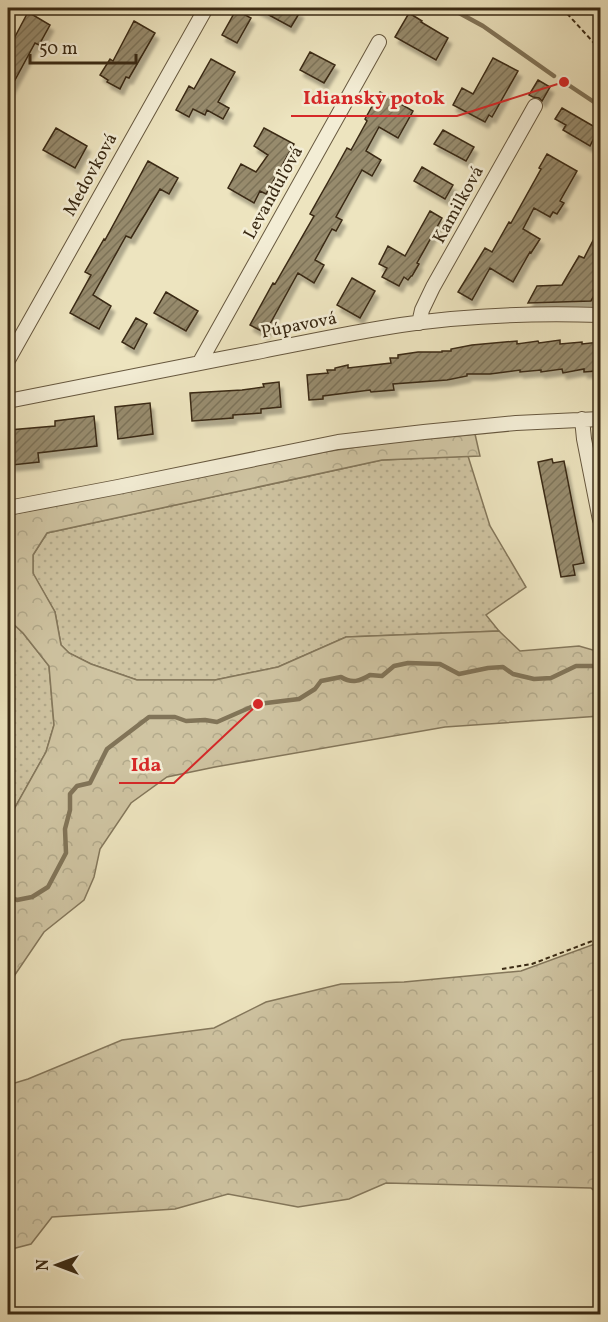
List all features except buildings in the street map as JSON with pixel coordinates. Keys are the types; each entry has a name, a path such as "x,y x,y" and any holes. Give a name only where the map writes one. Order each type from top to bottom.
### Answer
{"street":[{"name":"Medovková","path":"8,360 206,8"},
{"name":"Levanduľová","path":"200,362 379,42"},
{"name":"Kamilková","path":"419,323 422,310 433,287 535,106"},
{"name":"Púpavová","path":"8,401 200,362 401,325 514,315 600,315"},
{"path":"582,419 584,439 597,483 600,520"},
{"path":"8,507 338,442 516,423 600,419"}],"path":[{"path":"562,8 600,49"},
{"path":"502,969 532,964 600,938"}],"green space":[{"path":"356,8 422,8 383,14"},
{"path":"475,434 480,456 382,460 47,533 33,555 33,573 55,612 61,645 69,653 91,664 137,680 215,680 278,667 346,637 499,631 520,651 579,646 600,652 600,716 445,727 167,777 131,803 100,849 94,877 84,900 44,932 8,985 8,820 46,752 54,725 49,666 23,633 8,619 8,515 324,452"},
{"path":"468,456 490,526 526,587 486,615 499,631 346,637 278,667 215,680 137,680 91,664 69,653 61,645 55,612 33,574 33,555 47,533 382,460"},
{"path":"8,619 23,633 49,666 54,725 46,752 8,820"},
{"path":"600,942 600,1196 591,1188 386,1183 349,1199 298,1207 228,1194 175,1209 52,1217 31,1244 8,1250 8,1085 122,1040 214,1028 266,1002 341,984 404,982 521,971"}],"waterway":[{"path":"450,8 483,26 554,76"},
{"path":"564,82 600,106"},
{"path":"8,896 17,900 32,897 48,887 66,853 65,829 70,810 70,794 77,786 90,783 107,749 149,717 175,717 186,721 217,722 258,704 299,699 315,689 321,681 341,677 356,681 370,675 382,676 394,666 408,663 440,664 459,674 503,667 513,674 534,679 551,678 576,666 600,666"}],"place":[{"name":"Idiansky potok","path":"564,82"},
{"name":"Ida","path":"258,704"}]}
